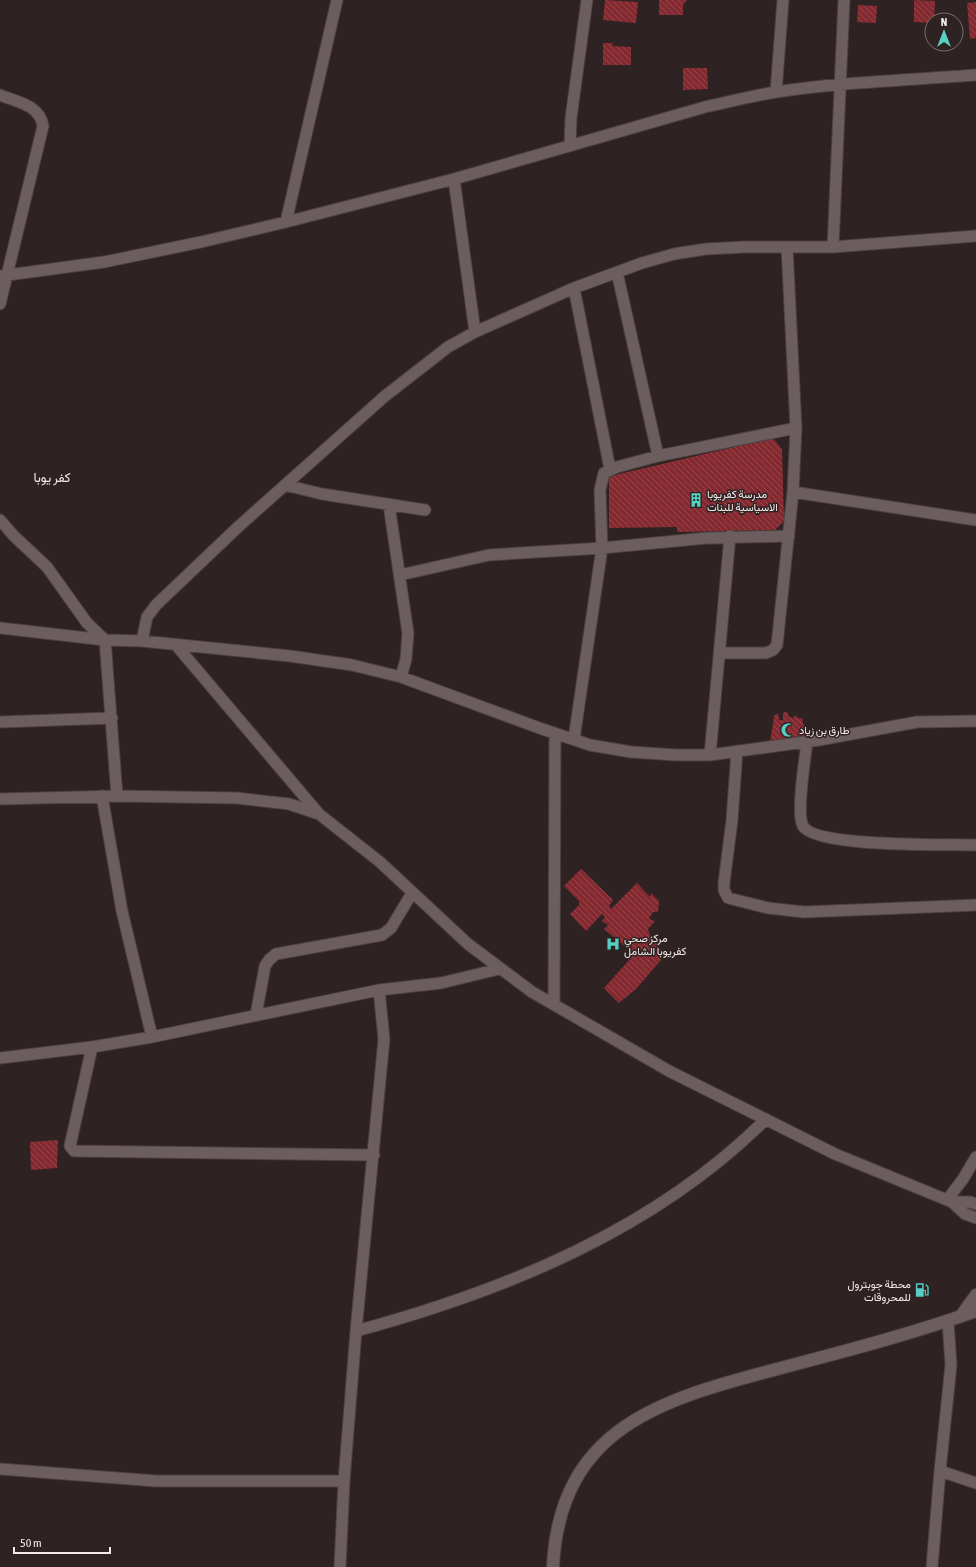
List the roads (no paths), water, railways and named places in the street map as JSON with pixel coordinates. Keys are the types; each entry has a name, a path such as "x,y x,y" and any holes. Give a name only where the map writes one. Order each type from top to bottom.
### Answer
{"main road":[{"path":"961,1316 976,1295"},
{"path":"553,1567 554,1542 559,1519 568,1492 582,1468 605,1443 631,1421 674,1400 713,1387 860,1347 948,1321 976,1311"}],"street":[{"path":"286,222 337,0"},
{"path":"570,144 570,125 587,0"},
{"path":"776,92 783,0"},
{"path":"833,246 844,0"},
{"path":"3,277 104,262 201,242 286,222 454,178 705,107 776,92 839,85 976,75"},
{"path":"0,95 35,109 42,118 43,126 3,277 0,304"},
{"path":"454,178 475,332"},
{"path":"142,641 147,617 156,605 238,527 406,378 448,347 475,332 574,288 655,259 698,251 744,247 833,246 976,236"},
{"path":"720,653 766,653 773,650 777,645 793,492 796,428 787,247"},
{"path":"617,272 658,456"},
{"path":"574,288 610,469"},
{"path":"574,739 602,548 601,482 604,473 610,469 658,456 796,428"},
{"path":"285,485 389,505 424,510"},
{"path":"793,492 976,520"},
{"path":"389,505 408,633 406,660 401,677"},
{"path":"0,520 14,536 47,567 88,623 106,640 117,796"},
{"path":"400,575 489,555 602,548 730,536 789,536"},
{"path":"710,755 730,536"},
{"path":"0,628 106,640 142,641 323,660 401,677 590,745 631,752 676,755 710,755 807,742 917,722 976,721"},
{"path":"176,645 319,814 353,840 468,944 499,969 532,992 669,1071 836,1154 950,1201 970,1202 976,1204"},
{"path":"0,722 112,718"},
{"path":"554,1005 555,733"},
{"path":"807,742 800,819 807,832 819,836 853,841 976,845"},
{"path":"737,751 732,820 724,883 724,890 728,898 768,908 804,912 976,905"},
{"path":"0,799 102,796 193,796 262,800 289,804 319,814"},
{"path":"102,796 122,911 152,1036"},
{"path":"256,1016 265,966 268,960 276,954 382,935 391,928 412,893"},
{"path":"0,1058 92,1047 256,1016 379,990 441,983 499,969"},
{"path":"340,1567 344,1481 356,1331 384,1039 379,990"},
{"path":"92,1047 70,1146 74,1152 374,1155"},
{"path":"356,1331 418,1314 480,1292 546,1266 620,1228 715,1166 744,1141 766,1119"},
{"path":"950,1201 976,1157"},
{"path":"950,1201 964,1214 976,1218"},
{"path":"932,1567 951,1365 948,1321"},
{"path":"0,1469 156,1481 344,1481"},
{"path":"940,1471 976,1483"}],"place":[{"name":"مدرسة كفريوبا الاسياسية للبنات","path":"696,500"},
{"name":"طارق بن زياد","path":"788,730"},
{"name":"مركز صحي كفريوبا الشامل","path":"613,944"},
{"name":"محطة جوبترول للمحروقات","path":"922,1290"}],"district":[{"name":"كفر يوبا","path":"52,477"}]}
